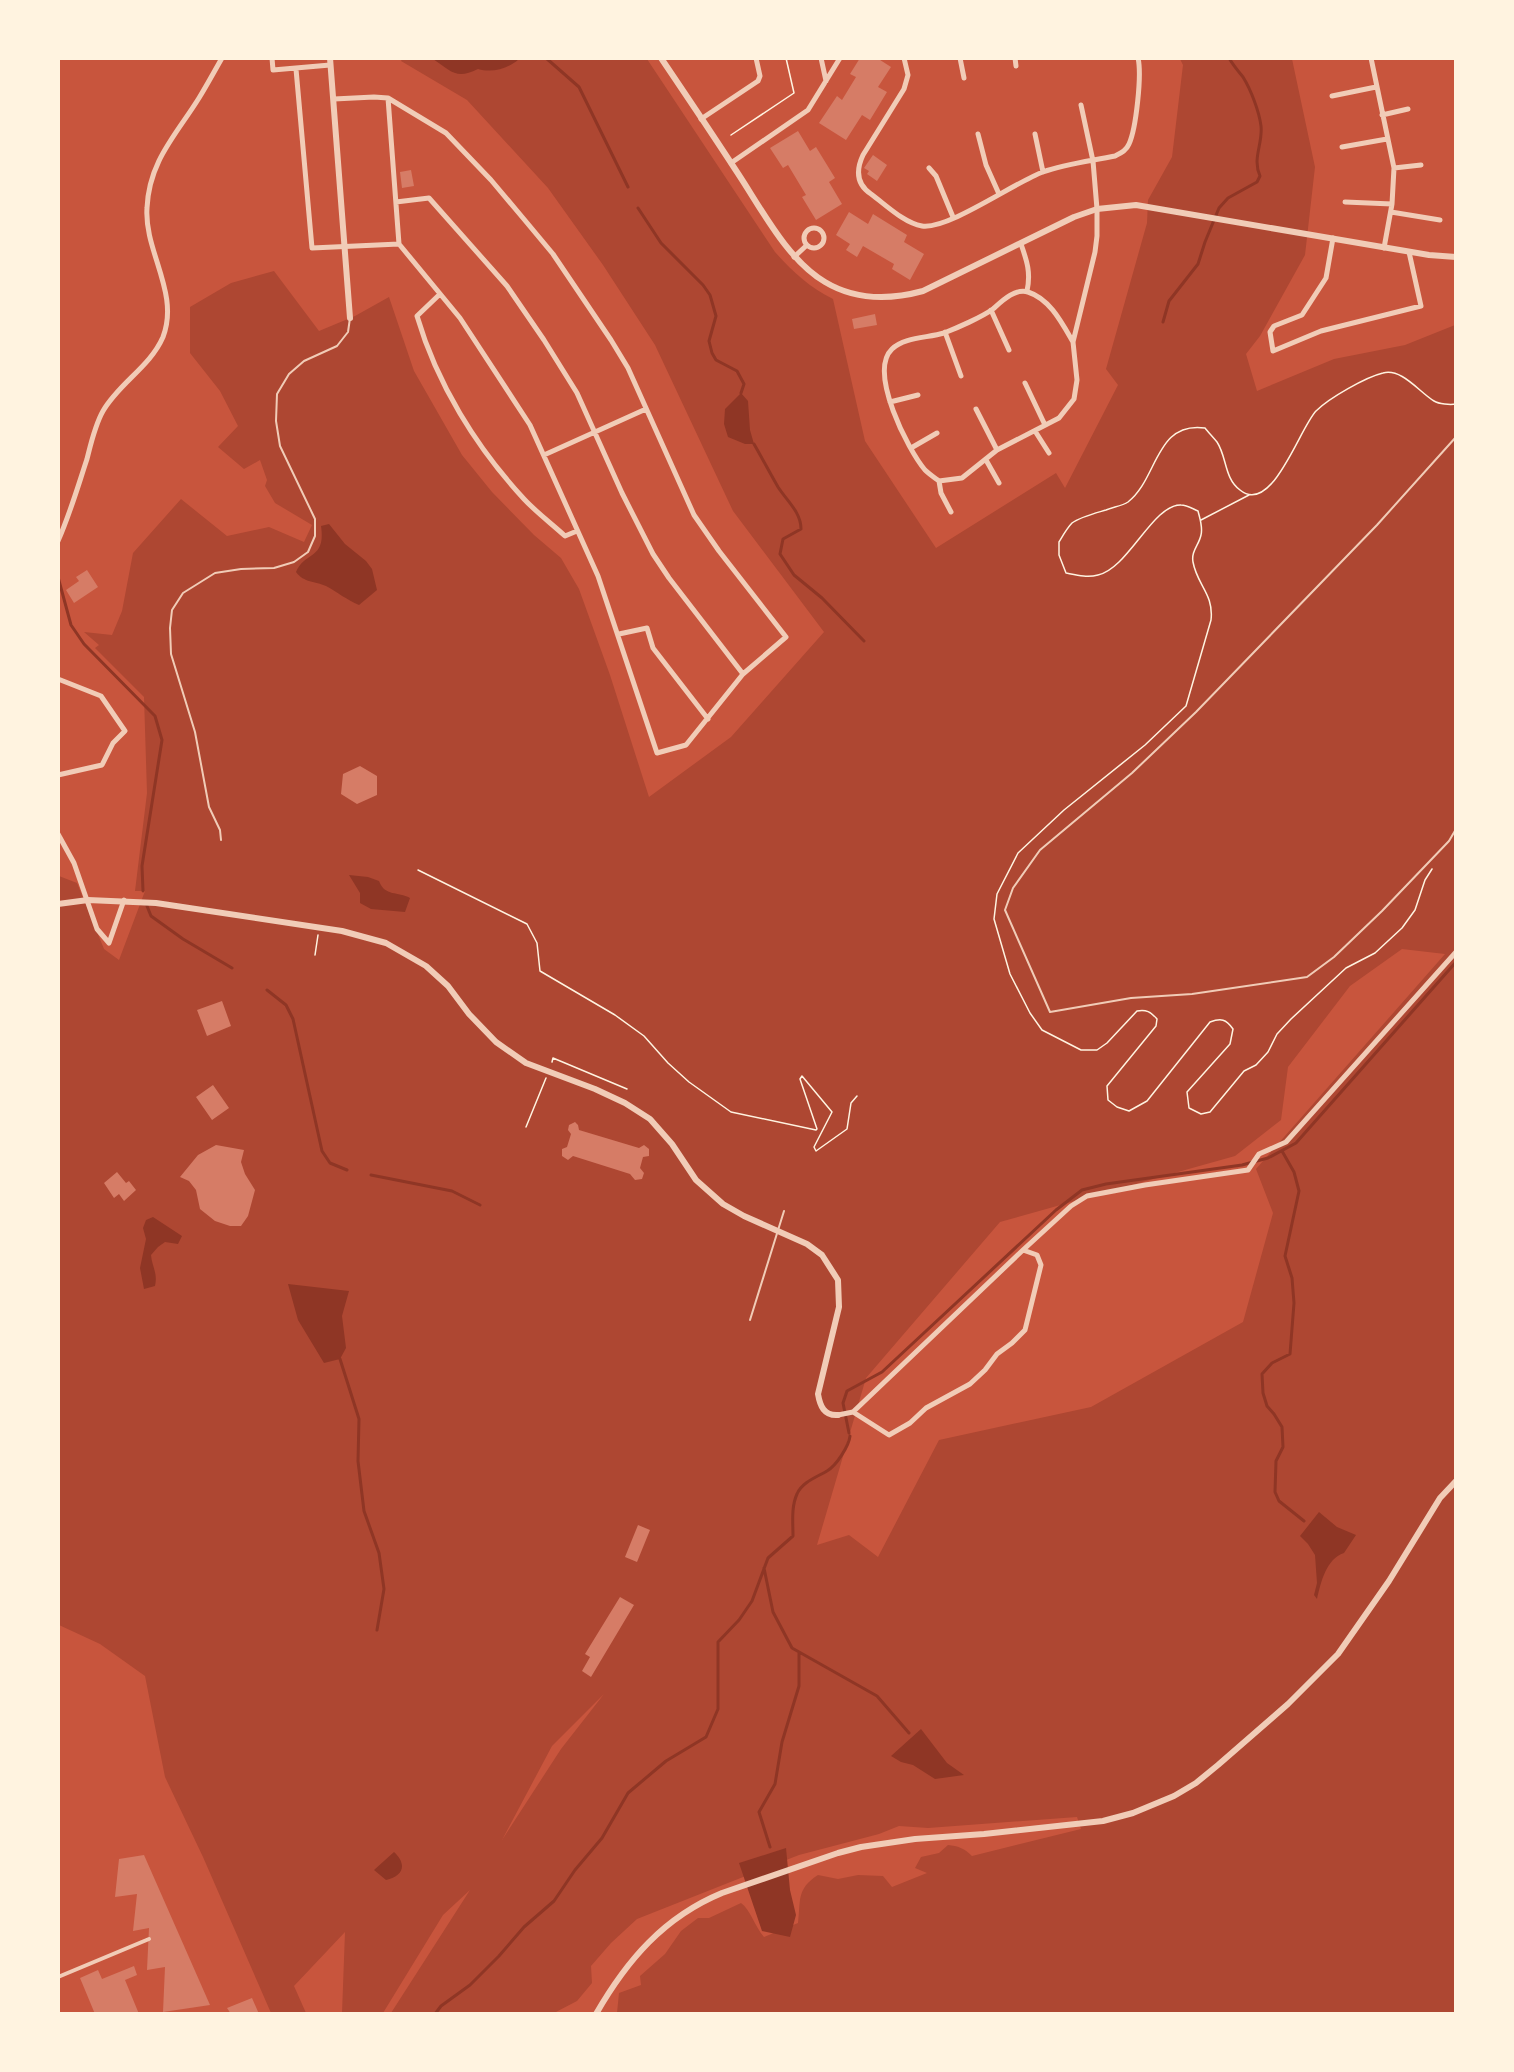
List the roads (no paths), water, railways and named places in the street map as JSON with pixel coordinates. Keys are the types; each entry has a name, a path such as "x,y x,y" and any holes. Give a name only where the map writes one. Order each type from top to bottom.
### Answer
{"street":[{"path":"58,541 70,513 104,410 132,376 148,362 163,337 167,317 166,296 150,243 146,209 151,177 170,140 222,58"},
{"path":"272,58 273,70 296,69 330,62 350,318"},
{"path":"661,58 794,257 825,282 845,291 870,297 891,297 923,291 1097,209 1146,205 1384,248 1455,256"},
{"path":"701,119 758,81 760,75 756,58"},
{"path":"821,58 826,81"},
{"path":"731,163 803,115 840,58"},
{"path":"904,58 908,75 907,82 863,155 858,166 858,176 866,190 912,222 923,226 953,217 1043,172 1124,152 1130,143 1141,82 1138,58"},
{"path":"960,58 964,78"},
{"path":"1015,58 1016,66"},
{"path":"1371,58 1394,168 1392,204 1384,248"},
{"path":"296,69 312,248 399,244"},
{"path":"1332,96 1376,87"},
{"path":"334,99 388,98 446,133 523,218 553,255 611,340 627,368 694,515 786,637 743,674 686,744 657,753 598,576 544,455 512,396 460,318 399,244 388,98"},
{"path":"939,481 962,478 996,450 1059,418 1074,399 1077,380 1073,342 1095,252 1097,209 1093,161 1081,105"},
{"path":"1382,114 1408,109"},
{"path":"978,134 986,165 999,194"},
{"path":"1035,134 1043,172"},
{"path":"1342,147 1387,139"},
{"path":"1394,168 1421,165"},
{"path":"929,168 936,176 953,217"},
{"path":"396,202 429,198 507,286 577,393 626,502 653,554 743,674"},
{"path":"1345,202 1392,204"},
{"path":"1390,212 1440,220"},
{"path":"1333,238 1326,278 1302,315 1274,326 1270,332 1274,351 1321,331 1421,306 1409,252"},
{"path":"794,257 807,244"},
{"path":"1021,244 1029,264 1030,279 1027,291"},
{"path":"951,512 941,493 939,481 925,469 911,448 890,402 885,379 885,361 891,349 902,343 945,332 991,310 1002,300 1017,292 1027,291 1042,299 1053,311 1073,342"},
{"path":"440,294 417,316 436,367 463,419 492,462 525,501 565,536 578,531"},
{"path":"991,310 1009,350"},
{"path":"945,332 961,376"},
{"path":"1025,383 1045,424"},
{"path":"890,402 918,395"},
{"path":"976,409 996,450"},
{"path":"544,455 646,410"},
{"path":"1035,431 1049,453"},
{"path":"911,448 937,433"},
{"path":"986,460 999,483"},
{"path":"619,634 647,627 653,648 708,718"},
{"path":"58,679 100,696 125,731 113,743 102,765 58,776"},
{"path":"58,834 74,863 97,929 109,943 123,900"},
{"path":"58,904 88,900 123,900 208,909 283,921 342,931 386,943 426,966 448,986 469,1014 496,1042 526,1063 595,1089 625,1103 650,1119 672,1144 696,1180 723,1204 744,1216 807,1244 822,1255 838,1280 839,1307 818,1394 824,1411 832,1416 851,1412 1071,1206 1087,1196 1248,1170 1258,1154 1286,1142 1455,952"},
{"path":"851,1412 889,1435 910,1423 926,1408 970,1383 985,1370 997,1354 1024,1330 1041,1265 1037,1255 1023,1250"},
{"path":"596,2013 634,1956 660,1931 680,1915 722,1893 861,1847 915,1839 1103,1821 1154,1806 1196,1783 1288,1704 1338,1654 1389,1581 1440,1498 1455,1481"},
{"path":"58,1977 149,1939"}],"lane":[{"path":"221,840 220,830 209,807 203,781 201,754 193,723 171,654 172,610 183,593 215,573 274,568 294,562 308,552 315,536 315,519 280,446 276,421 277,394 289,374 304,361 337,346 348,332 350,318"},
{"path":"1455,437 1377,525 1196,712 1132,773 1040,850 1013,888 1005,910 1050,1012 1131,998 1192,994 1307,977 1334,957 1382,911 1449,841 1455,829"},
{"path":"750,1320 784,1211"}],"waterway":[{"path":"546,58 579,87 628,187"},
{"path":"1163,322 1169,301 1198,264 1219,208 1228,198 1257,182 1260,176 1257,157 1261,126 1258,114 1246,82 1229,58"},
{"path":"638,208 661,243 710,295 716,316 709,341 712,353 716,360 737,371 744,384 741,393"},
{"path":"754,444 778,487 799,517 801,529 783,539 780,554 794,575 822,598 864,641"},
{"path":"58,577 71,625 84,644 155,716 162,740 142,866 143,891"},
{"path":"147,906 151,916 183,939 232,968"},
{"path":"849,1433 843,1403 847,1391 882,1372 1056,1210 1082,1190 1106,1184 1242,1165 1268,1158 1296,1143 1456,962"},
{"path":"267,990 286,1005 293,1019 322,1151 330,1163 347,1170"},
{"path":"1282,1151 1294,1172 1299,1191 1285,1256 1292,1278 1294,1303 1290,1354 1272,1363 1262,1374 1263,1393 1267,1406 1282,1427 1283,1447 1276,1461 1275,1492 1279,1501 1304,1521"},
{"path":"371,1175 452,1191 480,1205"},
{"path":"340,1359 359,1419 358,1461 364,1511 379,1553 384,1589 377,1630"},
{"path":"435,2014 441,2006 470,1985 524,1927 554,1901 575,1870 602,1838 628,1793 666,1761 706,1737 718,1709 718,1642 739,1620 752,1601 768,1558 793,1536 793,1510 799,1490 834,1465 845,1450 850,1436"},
{"path":"764,1568 773,1612 792,1648 877,1696 909,1733"},
{"path":"770,1847 759,1812 775,1784 782,1742 799,1686 799,1653"}]}
